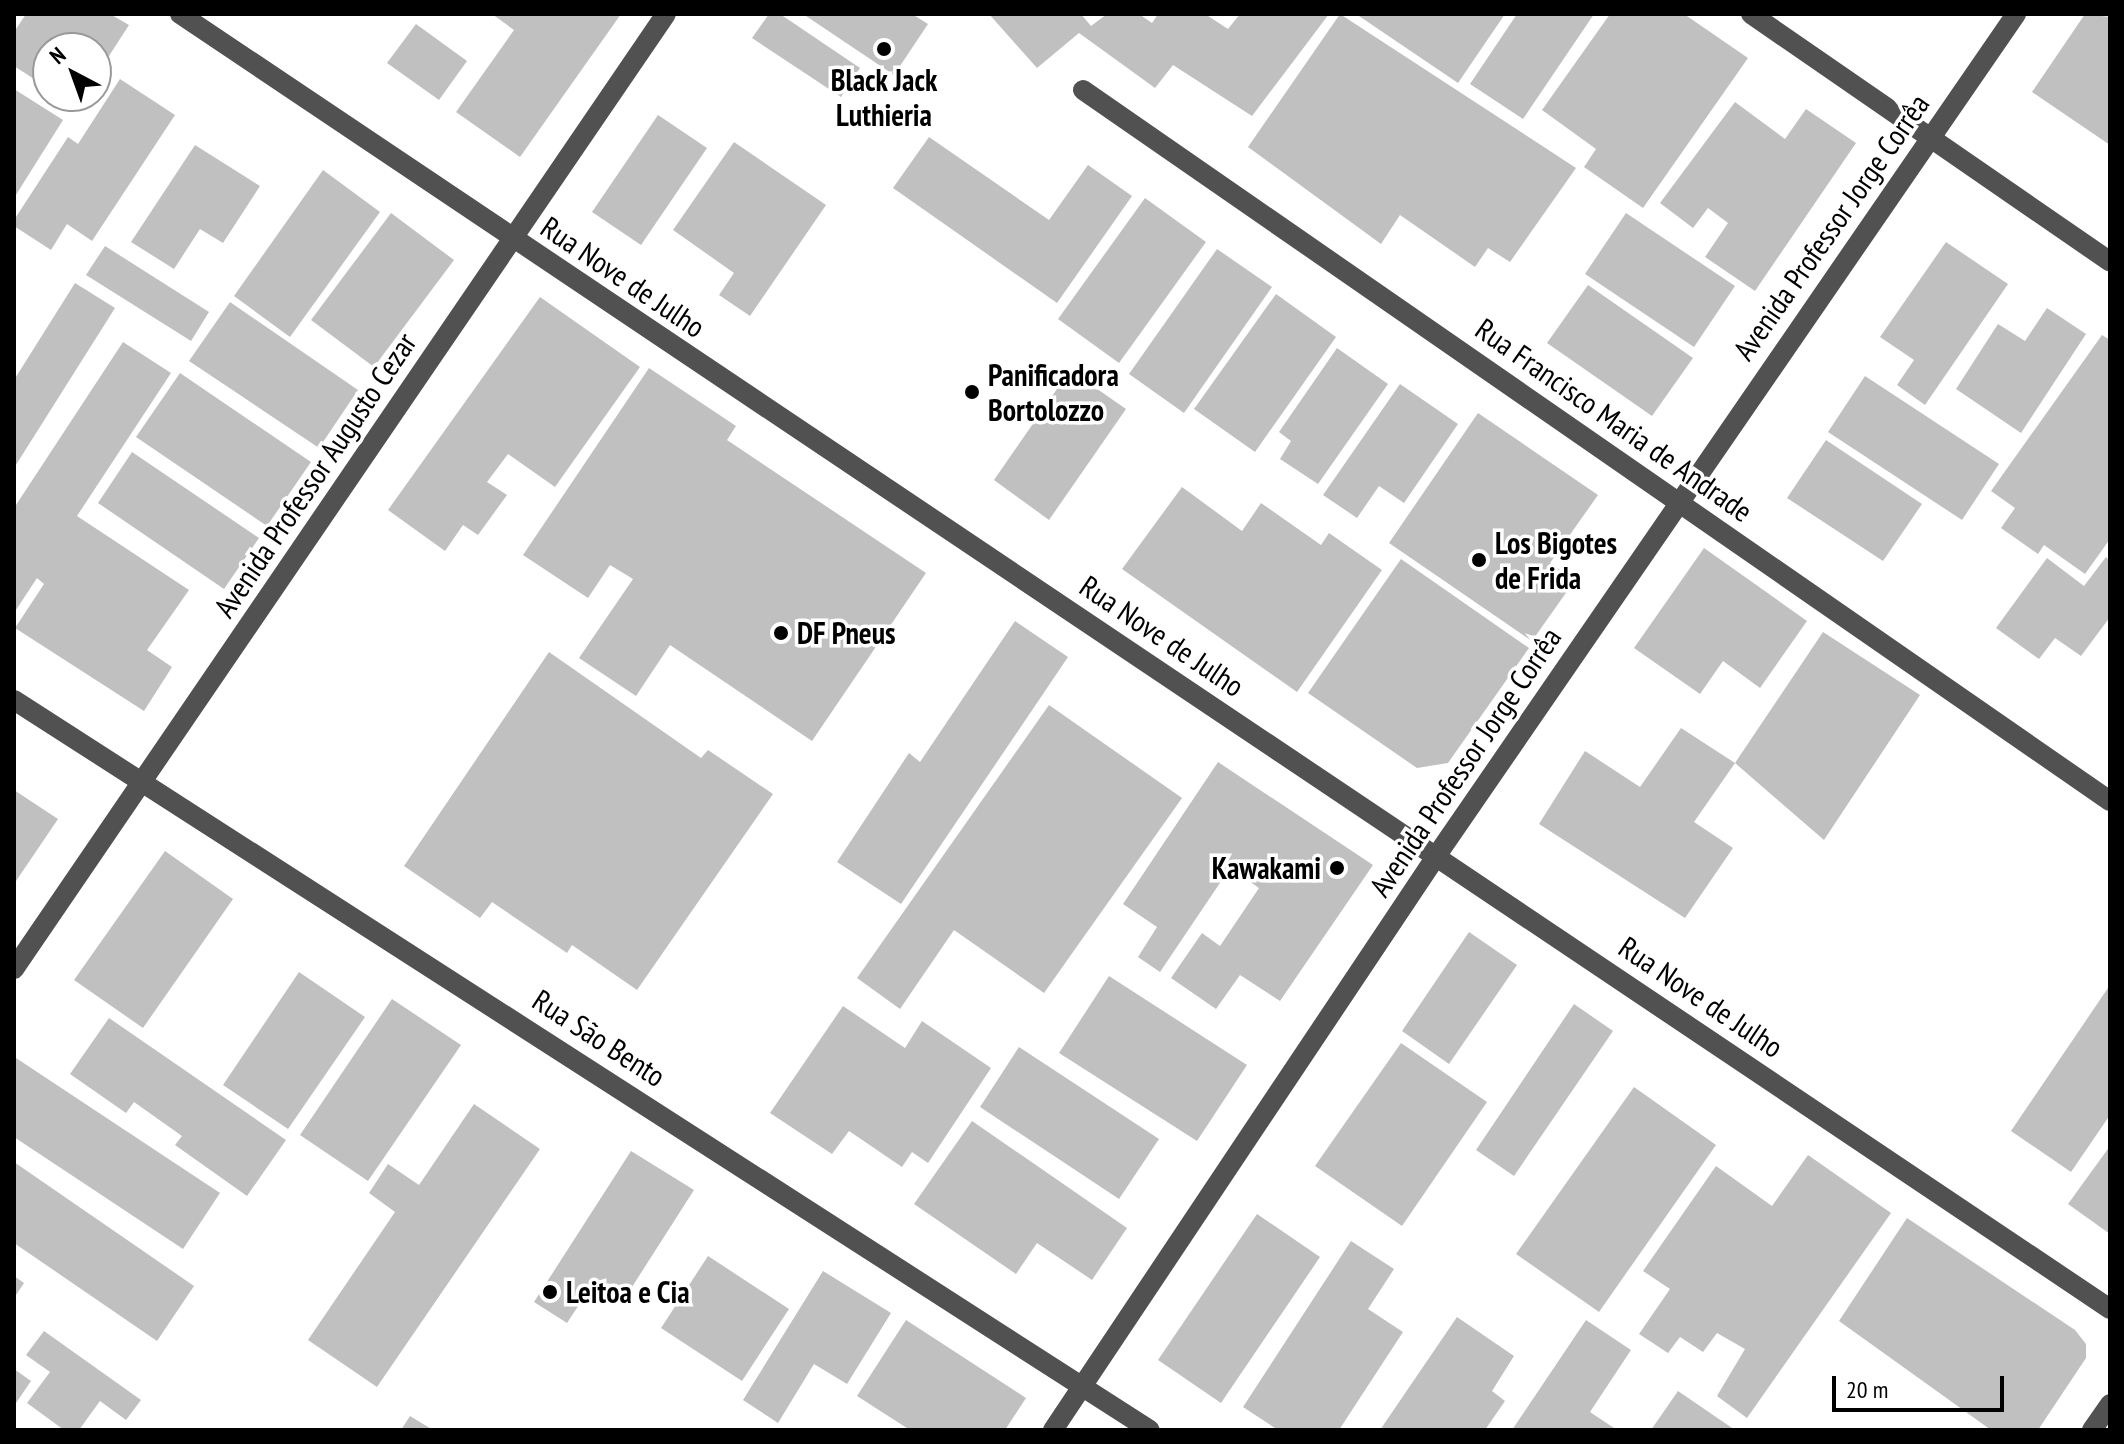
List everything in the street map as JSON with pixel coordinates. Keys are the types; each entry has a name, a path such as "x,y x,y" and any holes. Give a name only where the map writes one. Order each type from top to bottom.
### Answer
{"street":[{"name":"Rua Nove de Julho","path":"180,14 511,239 1437,855 2110,1309"},
{"name":"Avenida Professor Augusto Cezar","path":"14,969 666,14"},
{"path":"1751,14 2110,262"},
{"name":"Avenida Professor Jorge Corrêa","path":"1053,1430 1437,855 2016,14"},
{"name":"Rua Francisco Maria de Andrade","path":"1083,90 2110,801"},
{"name":"Rua São Bento","path":"14,700 1150,1430"},
{"path":"2092,1430 2110,1404"}],"building":[{"path":"26,14 110,14 129,25 112,51 112,32 32,32 32,78 14,66 14,32"},
{"path":"492,14 621,14 520,157 456,112 514,30"},
{"path":"769,14 780,14 860,68 841,97 752,38"},
{"name":"Black Jack Luthieria","path":"803,14 912,14 928,24 894,75"},
{"path":"989,14 1081,14 1091,26 1107,14 1139,14 1152,23 1158,14 1205,14 1228,29 1240,14 1329,14 1252,116 1173,65 1155,88 1079,33 1037,68"},
{"path":"1340,14 1576,168 1510,262 1488,248 1475,267 1400,215 1381,244 1248,147"},
{"path":"1356,14 1505,14 1458,83"},
{"path":"1517,14 1594,14 1523,119 1470,84"},
{"path":"1610,14 1684,14 1748,58 1643,208 1584,167 1596,149 1542,110"},
{"path":"2085,14 2110,17 2110,145 2032,92"},
{"path":"416,24 467,61 439,100 387,63"},
{"path":"120,79 175,115 92,241 67,224 51,250 14,226 14,220 68,137 78,144 99,112 112,112 112,91"},
{"path":"14,89 32,100 32,112 50,112 63,120 14,198"},
{"path":"1735,102 1785,139 1806,109 1856,143 1755,291 1705,257 1728,223 1708,208 1693,228 1660,203"},
{"path":"658,115 707,148 641,245 592,212"},
{"path":"929,137 1049,220 1088,165 1132,196 1057,303 893,188"},
{"path":"734,142 826,205 750,316 719,295 734,273 673,230"},
{"path":"195,145 260,186 223,243 200,229 174,269 131,242"},
{"path":"323,170 380,212 290,337 234,296"},
{"path":"1145,198 1206,242 1119,363 1058,319"},
{"path":"391,213 454,260 374,367 311,320"},
{"path":"1626,213 1735,286 1694,347 1585,274"},
{"path":"1946,242 2008,284 1925,405 1897,385 1914,360 1880,337"},
{"path":"105,246 209,312 191,341 86,275"},
{"path":"1217,249 1272,287 1184,413 1129,374"},
{"path":"75,283 115,308 14,468 14,380"},
{"path":"1588,285 1693,358 1652,416 1547,343"},
{"path":"1276,294 1336,337 1255,452 1194,409"},
{"path":"540,297 640,367 555,487 508,454 487,482 507,495 478,535 463,525 445,551 388,510"},
{"path":"230,302 358,390 319,448 189,361"},
{"path":"2047,308 2086,334 2021,433 1956,389 1998,324 2025,341"},
{"path":"2102,335 2110,340 2110,539 2085,574 2044,545 2038,554 2001,528 2015,508 1991,491"},
{"path":"123,342 171,373 77,516 189,590 147,650 172,667 144,711 15,628 44,584 37,578 14,613 14,508"},
{"path":"1337,348 1388,384 1318,484 1280,459 1291,441 1279,432"},
{"path":"649,368 736,426 727,440 926,573 812,741 670,645 636,696 579,658 633,579 610,565 588,598 523,555"},
{"path":"1070,370 1126,409 1049,520 994,480"},
{"path":"180,373 311,462 267,526 136,437"},
{"path":"1865,376 1999,464 1962,520 1828,432"},
{"path":"1400,384 1458,424 1404,503 1379,486 1357,518 1323,495"},
{"path":"1478,413 1598,495 1550,563 1575,580 1532,641 1389,543"},
{"path":"1826,440 1922,504 1883,561 1787,498"},
{"path":"132,452 259,538 224,589 98,503"},
{"path":"1182,487 1242,531 1261,503 1321,545 1329,533 1382,570 1297,692 1122,569"},
{"path":"1704,548 1807,621 1760,688 1723,661 1700,694 1634,648"},
{"path":"2106,557 2110,561 2110,617 2081,656 2055,638 2039,659 1996,628 2047,558 2084,586"},
{"path":"1401,559 1529,648 1448,763 1417,768 1308,693"},
{"path":"1015,621 1068,657 901,904 837,862 909,753 920,762"},
{"path":"1823,632 1920,695 1824,840 1735,763"},
{"path":"549,652 701,758 708,750 773,794 637,990 572,945 567,953 492,902 480,918 404,866"},
{"path":"1049,705 1182,798 1044,993 954,930 900,1009 857,978"},
{"path":"1681,728 1735,763 1694,822 1733,848 1685,918 1539,824 1585,751 1640,787"},
{"path":"1218,762 1373,865 1280,1001 1240,975 1216,1009 1171,978 1202,933 1220,946 1259,888 1230,868 1160,972 1138,957 1157,927 1123,904"},
{"path":"14,790 58,819 14,884"},
{"path":"165,851 233,899 143,1028 74,980"},
{"path":"1469,932 1517,965 1449,1064 1402,1031"},
{"path":"299,972 365,1017 288,1129 223,1085"},
{"path":"1109,976 1247,1065 1197,1141 1059,1053"},
{"path":"2110,985 2110,1115 2071,1172 2011,1131"},
{"path":"392,999 461,1045 368,1181 300,1135"},
{"path":"1574,1004 1613,1031 1514,1176 1476,1150"},
{"path":"843,1006 905,1048 922,1021 991,1068 928,1163 912,1152 902,1167 849,1131 832,1154 770,1113"},
{"path":"109,1018 286,1140 247,1196 175,1145 182,1136 134,1102 126,1113 70,1074"},
{"path":"1401,1043 1487,1102 1402,1226 1315,1166"},
{"path":"1019,1047 1159,1139 1119,1199 980,1107"},
{"path":"16,1058 220,1193 183,1249 14,1137"},
{"path":"1634,1087 1716,1145 1599,1312 1516,1254"},
{"path":"474,1104 540,1149 377,1387 308,1340 395,1212 369,1193 388,1164 419,1185"},
{"path":"972,1121 1127,1228 1092,1280 1037,1243 1016,1274 914,1204"},
{"path":"2110,1146 2110,1234 2068,1204"},
{"path":"631,1151 694,1190 623,1301 594,1282 567,1323 534,1302"},
{"path":"1808,1155 1891,1213 1747,1418 1717,1396 1745,1349 1717,1333 1703,1352 1680,1337 1668,1353 1639,1334 1670,1289 1643,1271 1716,1166 1772,1206"},
{"path":"14,1162 194,1286 157,1341 14,1243"},
{"path":"1257,1214 1320,1257 1221,1403 1158,1360"},
{"path":"1907,1218 2075,1330 2086,1344 2086,1358 2038,1430 1991,1430 1839,1321"},
{"path":"1351,1241 1394,1269 1368,1309 1403,1332 1339,1430 1278,1430 1243,1407"},
{"path":"708,1256 789,1309 742,1381 661,1328"},
{"path":"823,1271 891,1313 847,1384 814,1364 778,1423 743,1400"},
{"path":"14,1276 24,1283 14,1298"},
{"path":"1457,1317 1514,1356 1492,1391 1505,1401 1485,1430 1380,1430"},
{"path":"906,1320 1026,1398 1005,1430 910,1430 857,1396"},
{"path":"1586,1320 1631,1350 1590,1412 1617,1430 1512,1430"},
{"path":"44,1331 141,1400 126,1420 100,1401 79,1430 64,1430 27,1403 50,1372 26,1355"},
{"path":"14,1369 31,1381 14,1406"},
{"path":"1678,1391 1735,1430 1651,1430"},
{"path":"410,1416 433,1430 401,1430"}],"place":[{"name":"Black Jack Luthieria","path":"884,49"},
{"name":"Panificadora Bortolozzo","path":"972,392"},
{"name":"Los Bigotes de Frida","path":"1479,560"},
{"name":"DF Pneus","path":"781,633"},
{"name":"Kawakami","path":"1337,868"},
{"name":"Leitoa e Cia","path":"550,1292"}]}
